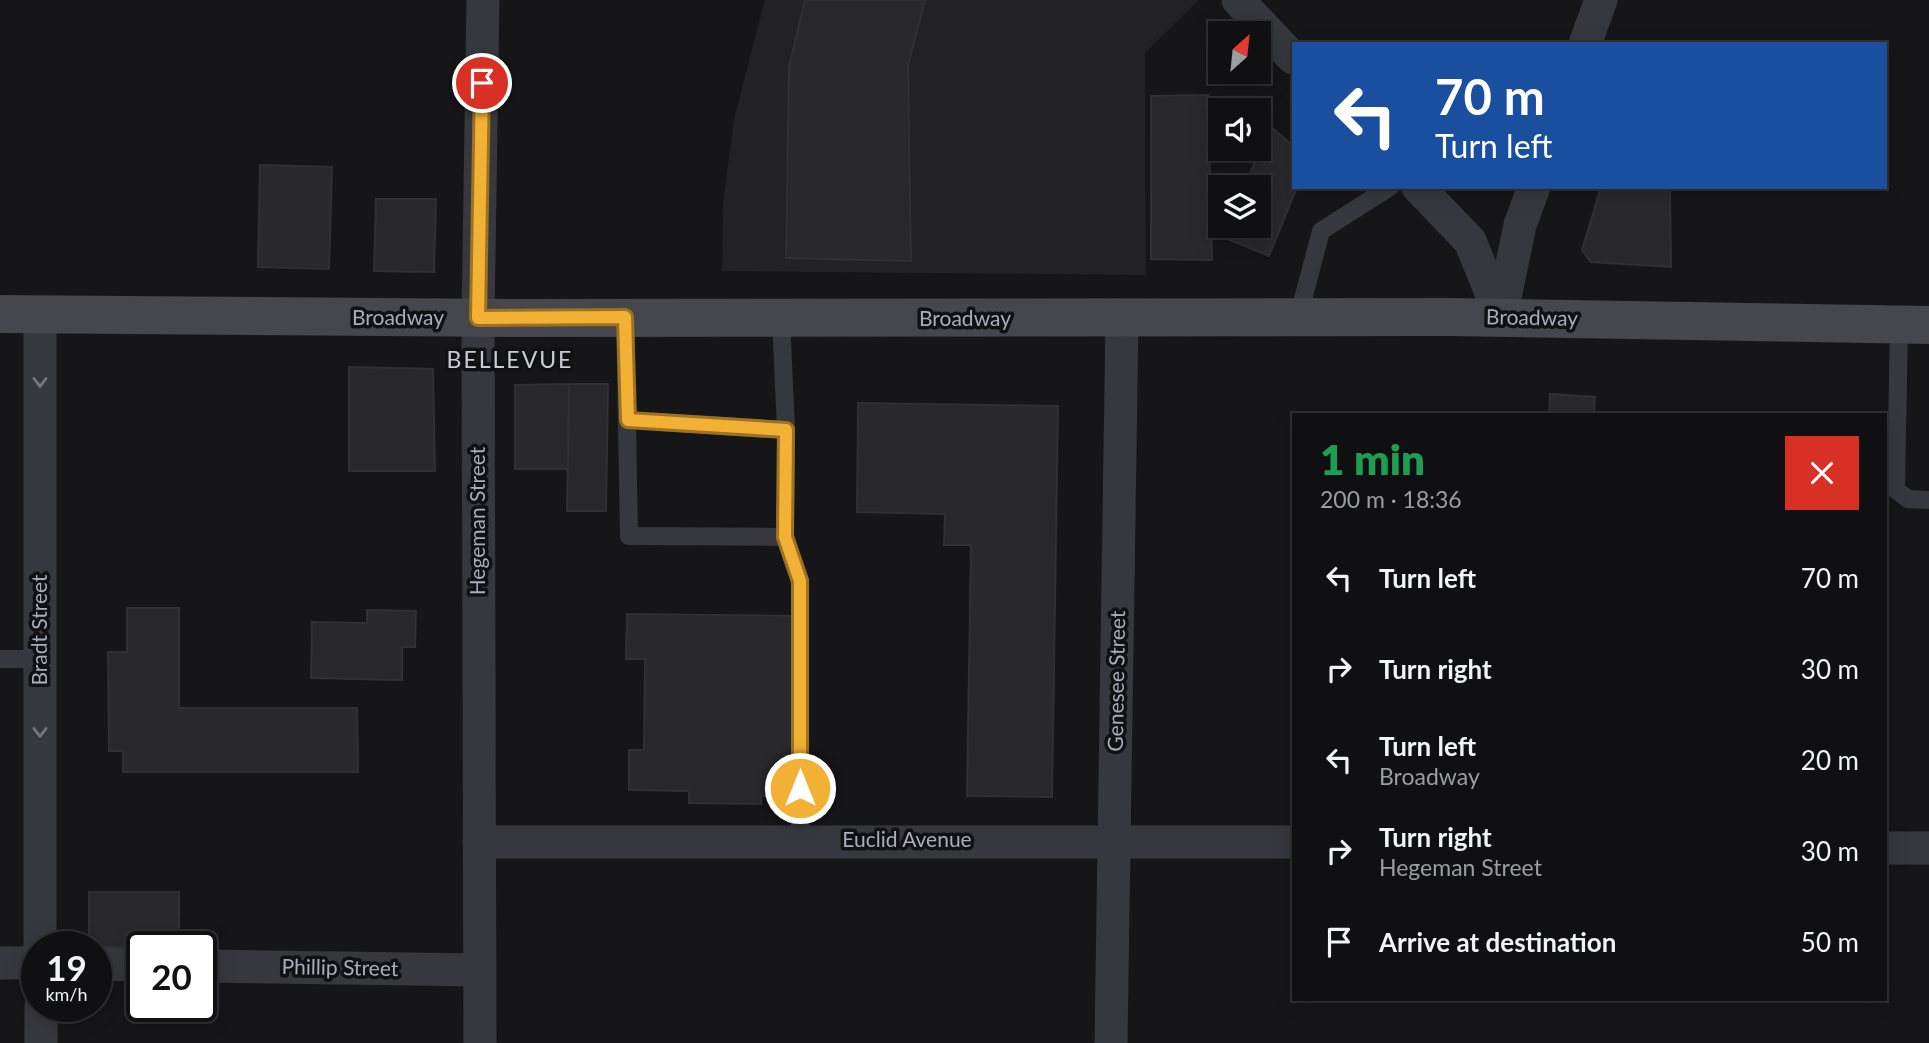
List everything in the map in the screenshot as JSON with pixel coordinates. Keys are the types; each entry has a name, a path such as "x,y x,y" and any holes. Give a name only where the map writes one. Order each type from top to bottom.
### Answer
{"main road":[{"name":"Broadway","path":"0,313 478,318 1501,317 1914,325"}],"street":[{"name":"Hegeman Street","path":"480,1043 478,318 483,0"},
{"path":"1238,0 1292,57"},
{"path":"1586,42 1601,0"},
{"path":"1420,189 1470,241 1501,317"},
{"path":"1501,317 1520,225 1533,189"},
{"name":"Bradt Street","path":"40,314 40,931"},
{"name":"Genesee Street","path":"1111,1043 1122,319"},
{"name":"Euclid Avenue","path":"479,842 1292,842"},
{"path":"1887,848 1929,848"},
{"path":"0,963 21,963"},
{"name":"Phillip Street","path":"217,966 479,970"},
{"path":"41,1022 41,1043"}],"lane":[{"path":"1298,318 1321,231 1387,189"},
{"path":"625,317 629,536 785,537"},
{"path":"781,317 786,430 785,537 800,581 800,840"},
{"path":"1914,325 1896,490 1908,499 1929,500"},
{"path":"628,420 786,430"},
{"path":"0,659 40,659"}],"shaded area":[{"path":"765,0 1199,0 1145,53 1146,275 722,271 723,203 734,119"}],"building":[{"path":"805,0 925,0 908,65 911,261 786,258 789,67"},
{"path":"1208,95 1208,238 1211,238 1212,260 1151,259 1151,96"},
{"path":"1271,127 1292,145 1292,189 1296,189 1269,256 1225,238 1271,238 1271,175 1250,175 1255,161 1271,161"},
{"path":"260,165 332,167 329,269 258,267"},
{"path":"1600,189 1670,189 1671,267 1591,262 1582,250"},
{"path":"376,199 436,199 434,272 374,271"},
{"path":"349,367 433,369 435,471 349,471"},
{"path":"569,384 608,384 606,511 567,511"},
{"path":"569,384 568,469 515,469 515,385"},
{"path":"1550,394 1595,397 1594,413 1549,413"},
{"path":"858,403 1058,406 1052,797 967,796 971,545 944,545 945,514 857,512"},
{"path":"127,608 179,608 179,708 357,708 358,772 123,772 123,751 109,751 108,652 127,652"},
{"path":"367,610 416,611 415,647 402,647 402,680 311,678 312,622 367,623"},
{"path":"627,614 796,616 795,788 779,786 779,796 761,796 761,804 689,803 689,791 629,790 629,750 644,750 645,659 626,659"},
{"path":"89,892 179,892 179,931 126,931 126,947 112,947 112,931 89,931"}],"district":[{"name":"BELLEVUE","path":"510,360"}],"route":[{"path":"482,83 478,318 625,317 628,420 786,430 785,537 800,581 800,788"}]}
